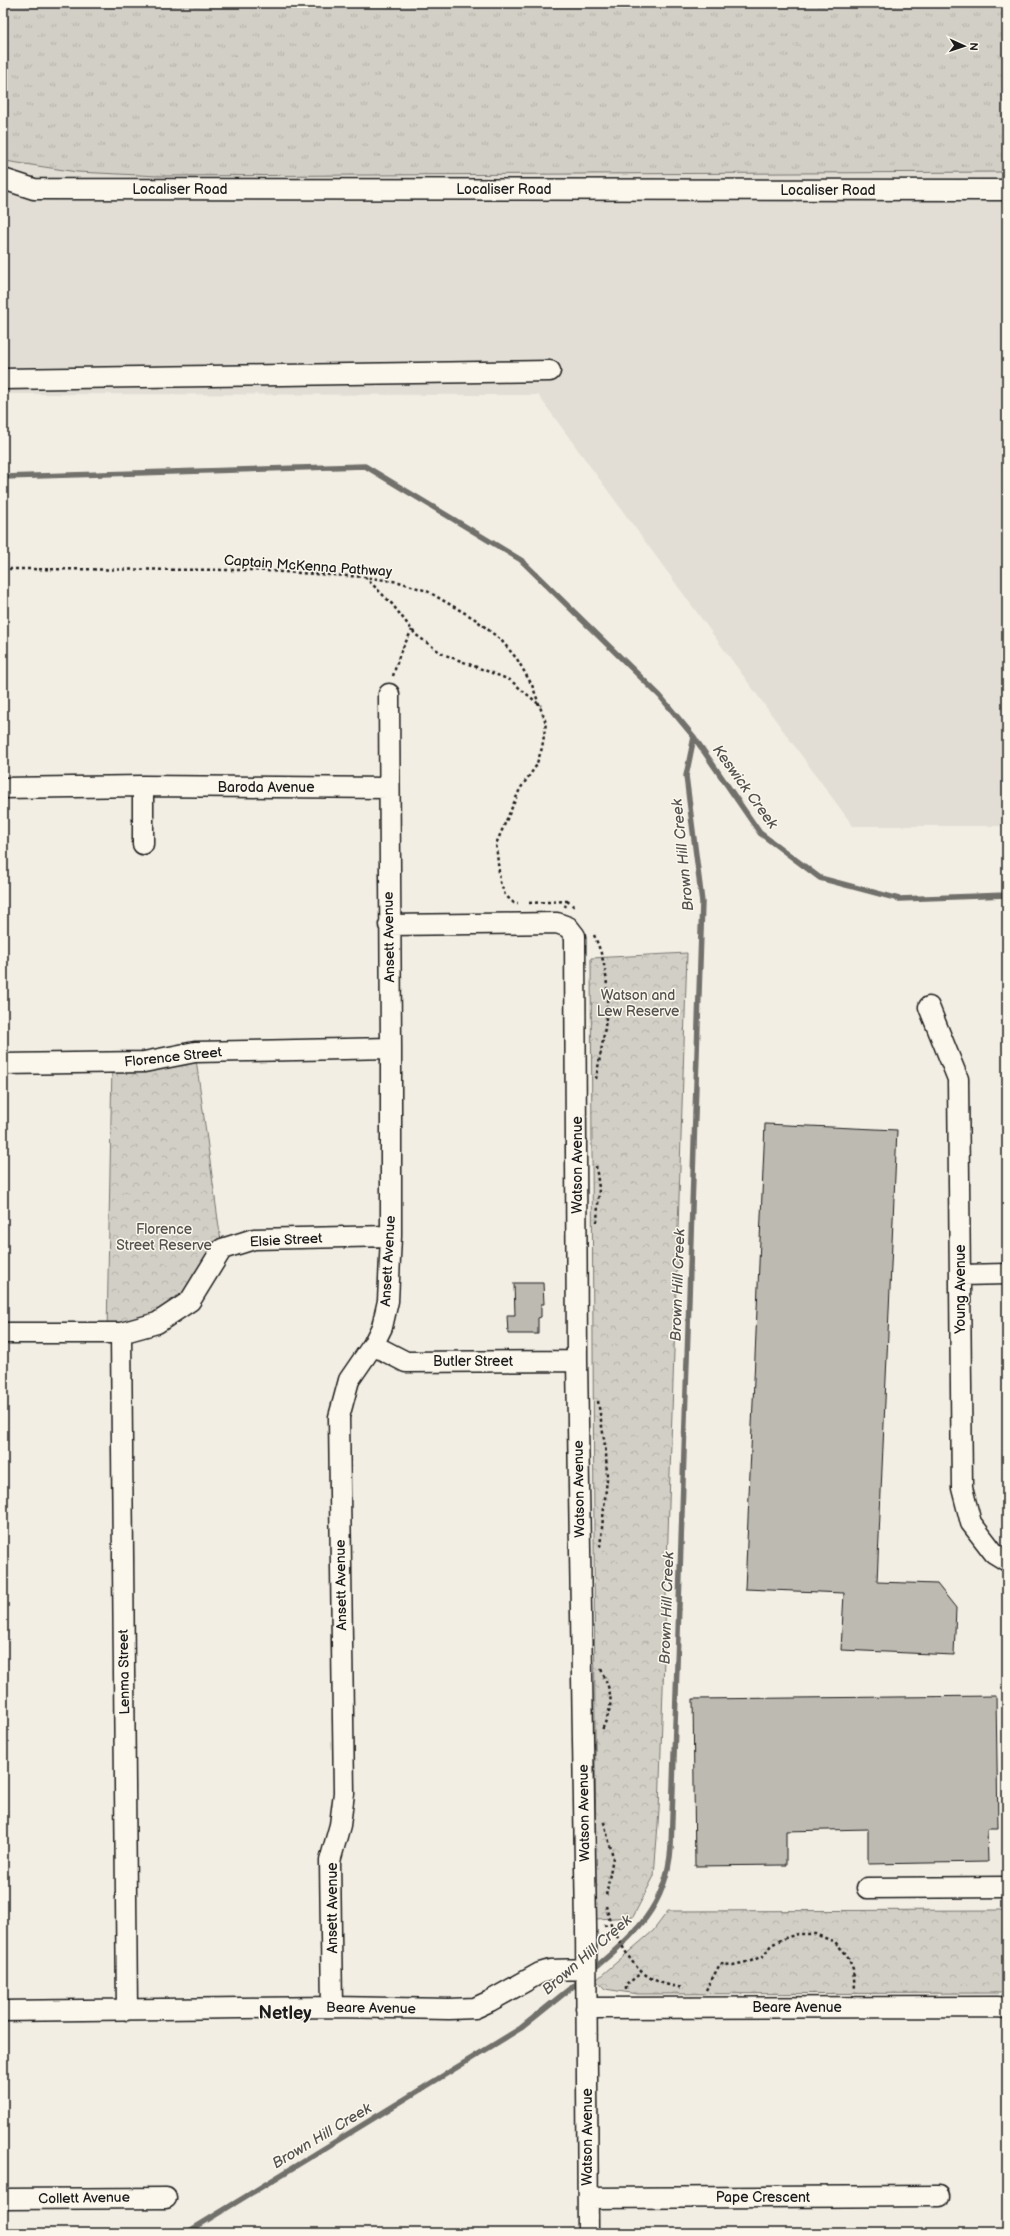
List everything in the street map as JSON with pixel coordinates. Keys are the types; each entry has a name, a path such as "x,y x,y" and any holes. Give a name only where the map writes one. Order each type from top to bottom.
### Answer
{"street":[{"name":"Localiser Road","path":"3,179 34,188 1007,190"},
{"path":"3,192 34,188"},
{"path":"3,379 550,371"},
{"name":"Ansett Avenue","path":"332,2007 330,1861 340,1825 344,1793 339,1417 349,1380 373,1345 382,1327 388,1301 391,1236 389,694"},
{"path":"143,786 143,844"},
{"name":"Baroda Avenue","path":"3,788 143,786 389,788"},
{"path":"389,925 557,922"},
{"name":"Watson Avenue","path":"557,922 568,927 575,936 576,943 577,1361 586,1927 588,2233"},
{"name":"Young Avenue","path":"929,1006 958,1079 962,1488 971,1523 994,1553 1007,1561"},
{"name":"Florence Street","path":"3,1064 144,1062 195,1052 391,1048"},
{"name":"Elsie Street","path":"3,1333 121,1333 157,1323 190,1301 222,1248 254,1239 391,1236"},
{"path":"960,1275 1007,1274"},
{"name":"Lenma Street","path":"121,1333 127,2010"},
{"name":"Butler Street","path":"373,1345 406,1362 577,1361"},
{"path":"866,1888 1007,1887"},
{"name":"Beare Avenue","path":"3,2011 332,2007 475,2008 540,1973 550,1970 586,1969"},
{"name":"Beare Avenue","path":"586,2000 1007,2008"},
{"name":"Pape Crescent","path":"588,2198 939,2196"},
{"name":"Collett Avenue","path":"3,2199 166,2198"}],"path":[{"name":"Captain McKenna Pathway","path":"3,569 251,570 364,577 399,582 426,591 485,626 501,640 517,659 541,706 546,723 542,748 536,766 520,789 496,844 500,882 505,895 514,903 520,904"},
{"path":"364,577 392,604 412,630 443,654 510,680 541,706"},
{"path":"389,694 400,653 412,630"},
{"path":"528,903 567,901 577,910"},
{"path":"557,922 564,912 567,901"},
{"path":"593,932 603,955 607,984 606,1027 596,1081"},
{"path":"596,1160 599,1188 596,1226"},
{"path":"597,1395 606,1452 607,1479 600,1555"},
{"path":"600,1666 611,1694 610,1713 601,1734"},
{"path":"602,1817 613,1857 606,1897 611,1926 641,1973"},
{"path":"586,1927 611,1926"},
{"path":"706,1991 720,1964 733,1964 763,1956 771,1945 798,1934 815,1934 835,1942 847,1955 853,1969 855,1991"}],"shaded area":[{"path":"3,3 1007,3 1007,826 853,826 538,395 3,394"}],"green space":[{"path":"3,3 1007,3 1007,172 159,176 77,172 5,161 3,160"},
{"name":"Watson and Lew Reserve","path":"687,953 659,1811 654,1876 633,1917 596,1919 591,958"},
{"name":"Florence Street Reserve","path":"195,1052 222,1249 190,1301 107,1333 112,1063"},
{"path":"1007,1910 1007,1993 637,1994 605,1989 596,1980 653,1931 668,1911"}],"building":[{"path":"765,1124 897,1130 877,1582 937,1584 956,1608 954,1655 841,1650 844,1593 745,1589"},
{"path":"514,1283 543,1283 544,1304 541,1304 541,1317 538,1318 538,1334 508,1334 507,1315 515,1315"},
{"path":"996,1696 998,1829 987,1829 988,1862 868,1864 868,1829 786,1831 786,1865 695,1866 693,1699"}],"waterway":[{"name":"Keswick Creek","path":"3,477 365,466 521,560 660,696 694,737 760,833 820,878 899,899 1007,895"},
{"name":"Brown Hill Creek","path":"591,1971 621,1945 646,1918 663,1887 668,1869 671,1848 702,902 686,776 694,737"},
{"name":"Brown Hill Creek","path":"186,2233 521,2028 582,1979"}],"district":[{"name":"Netley","path":"285,2013"}]}
